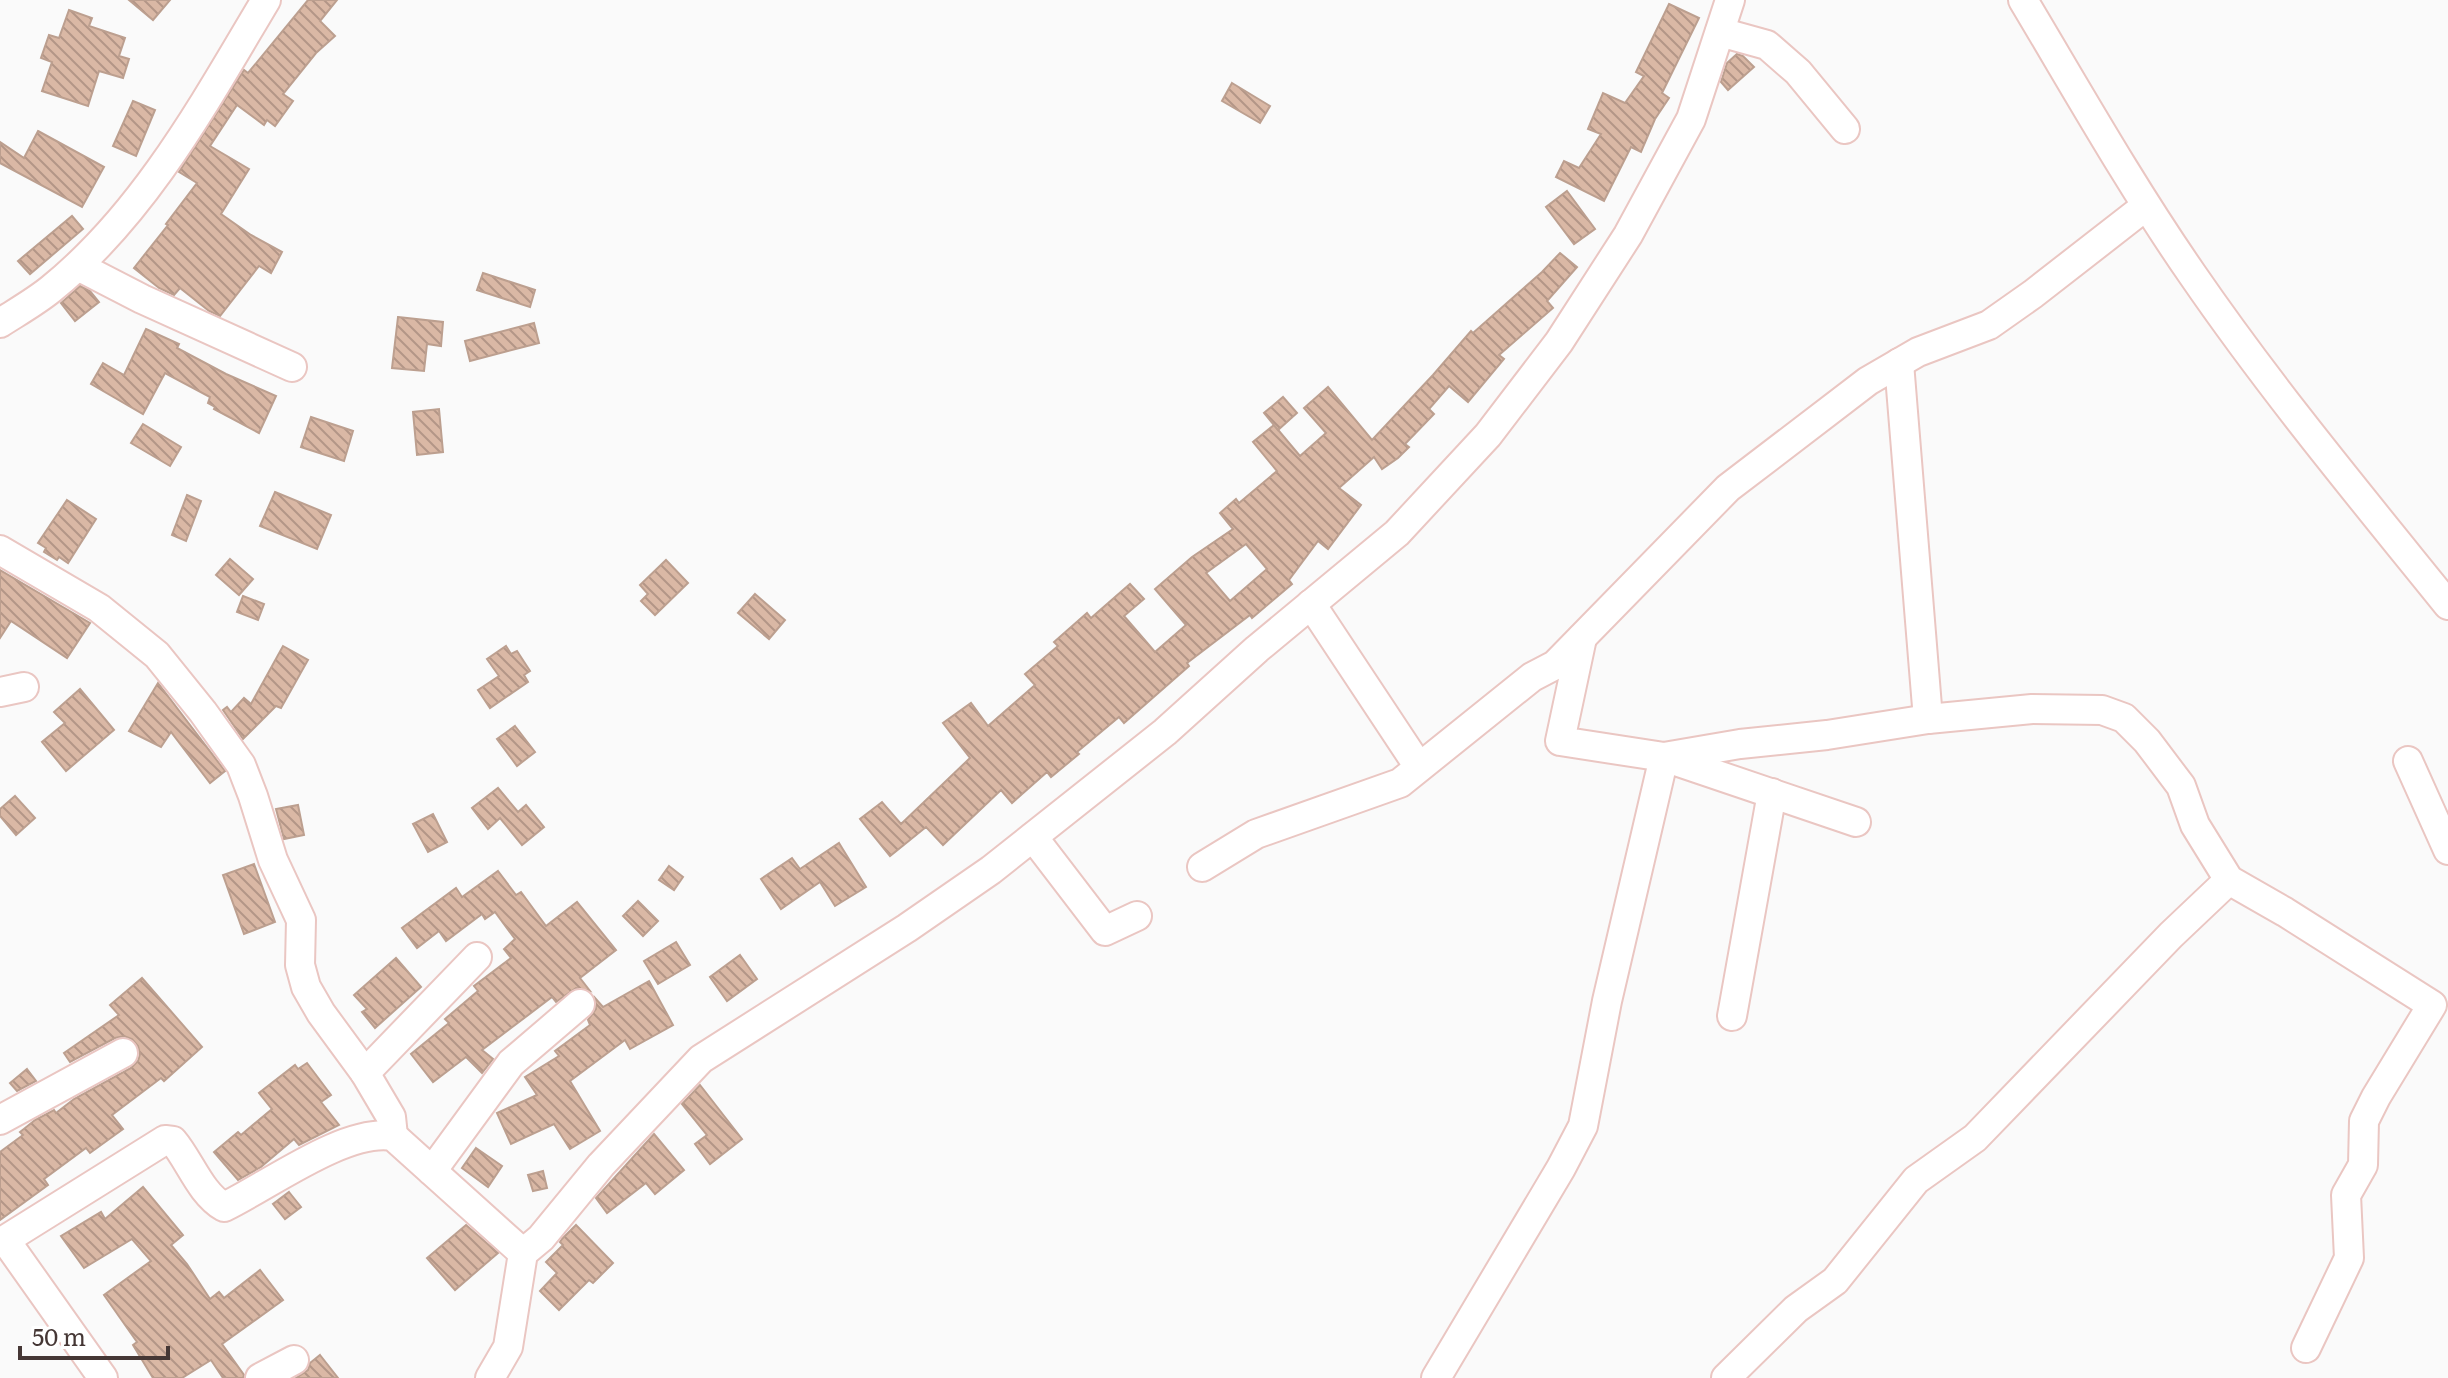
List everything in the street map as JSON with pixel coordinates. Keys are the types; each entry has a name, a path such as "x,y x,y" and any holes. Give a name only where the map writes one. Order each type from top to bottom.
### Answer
{"street":[{"path":"0,323 49,291 78,266 136,203 162,167 266,0"},
{"path":"490,1378 508,1347 523,1253 541,1238 601,1165 701,1059 907,928 1033,837 1165,732 1257,649 1397,533 1488,435 1559,342 1628,235 1691,119 1730,0"},
{"path":"2023,0 2146,206 2193,276 2312,436 2448,605"},
{"path":"1720,32 1767,45 1798,72 1845,129"},
{"path":"1202,867 1256,834 1400,783 1532,677 1555,665 1728,488 1868,381 1918,352 1989,325 2146,206"},
{"path":"78,266 142,299 292,367"},
{"path":"1899,363 1928,719"},
{"path":"0,550 99,608 157,655 241,765 273,860 301,920 300,965 306,987 391,1117 393,1136"},
{"path":"1311,604 1419,767"},
{"path":"1582,638 1560,741 1664,757 1856,822"},
{"path":"1664,757 1928,719 2032,709 2102,710 2124,718 2147,741 2181,786 2195,825 2229,880 2432,1005 2364,1121 2363,1165 2346,1195 2349,1258 2306,1348"},
{"path":"1436,1378 1532,1219 1583,1126 1607,1001 1664,757"},
{"path":"2408,761 2446,839"},
{"path":"1732,1016 1772,793"},
{"path":"1033,837 1105,931 1137,916"},
{"path":"1726,1378 1796,1309 1835,1281 1916,1180 1975,1138 2171,935 2229,880"},
{"path":"365,1073 477,957"},
{"path":"432,1171 511,1063 580,1004"},
{"path":"0,1120 123,1053"},
{"path":"103,1378 3,1242 165,1140 173,1141 213,1201 224,1207 307,1160 354,1141 382,1134 393,1136 523,1253"},
{"path":"260,1378 294,1360"}],"building":[{"path":"129,0 170,0 153,20"},
{"path":"308,0 337,0 320,21 335,36 316,53 283,94 293,101 275,126 267,120 264,125 237,105 210,146 249,169 221,214 282,252 271,273 259,266 220,316 180,288 174,295 159,288 134,268 197,183 179,172 244,70 248,73"},
{"path":"1669,4 1699,18 1662,93 1669,98 1655,119 1641,152 1631,147 1604,201 1556,177 1564,161 1579,168 1601,134 1588,129 1603,93 1625,103 1644,76 1636,72"},
{"path":"69,10 92,18 89,26 125,38 119,56 129,59 123,78 99,71 88,106 42,91 52,62 41,58 49,35 59,38"},
{"path":"1737,54 1754,67 1728,90 1721,82 1727,63"},
{"path":"1232,83 1270,106 1260,123 1222,101"},
{"path":"133,101 155,110 136,156 113,146"},
{"path":"38,131 104,167 82,207 0,163 0,142 24,158"},
{"path":"1567,191 1595,229 1574,244 1546,207"},
{"path":"72,216 83,229 30,274 18,261"},
{"path":"1560,253 1577,267 1547,301 1553,308 1499,355 1504,359 1468,402 1449,386 1429,409 1434,414 1405,444 1409,447 1398,458 1382,469 1374,457 1339,488 1361,505 1328,549 1318,541 1289,580 1292,584 1252,618 1250,615 1187,663 1189,666 1124,723 1119,717 1051,777 1047,772 1012,803 1001,790 943,845 926,827 890,856 860,819 882,802 901,824 970,758 943,723 971,703 988,726 1035,685 1025,674 1058,646 1054,642 1087,613 1091,618 1130,584 1144,599 1124,616 1155,652 1186,625 1155,589 1192,557 1233,529 1220,513 1236,499 1239,503 1277,471 1253,442 1274,425 1300,456 1326,433 1304,408 1328,387 1372,440 1471,331 1473,333","holes":["1246,544 1267,569 1230,601 1206,573"]},
{"path":"483,273 535,290 530,307 477,290"},
{"path":"80,286 90,291 99,302 75,321 61,303"},
{"path":"398,317 443,322 441,346 427,344 424,371 392,368"},
{"path":"534,323 539,343 470,361 465,341"},
{"path":"146,329 179,344 177,348 226,374 276,396 259,433 214,409 208,403 210,397 165,373 143,414 91,384 103,363 124,375"},
{"path":"1283,397 1297,413 1278,430 1264,413"},
{"path":"439,409 443,452 417,455 413,412"},
{"path":"311,417 353,431 344,461 301,447"},
{"path":"143,424 181,447 170,466 131,443"},
{"path":"275,492 331,515 317,549 260,526"},
{"path":"187,495 201,501 186,541 172,535"},
{"path":"67,500 96,519 68,563 44,552 46,548 38,543"},
{"path":"230,559 253,579 239,595 216,575"},
{"path":"666,560 688,583 655,615 641,601 648,594 640,585"},
{"path":"0,570 90,623 67,658 11,621 0,638"},
{"path":"755,594 785,620 769,639 738,613"},
{"path":"243,596 264,604 258,620 237,612"},
{"path":"283,646 308,660 281,708 276,706 243,739 223,710 227,707 231,712 244,698 251,704"},
{"path":"506,646 511,654 517,651 530,671 524,675 528,682 490,708 478,690 499,676 487,659"},
{"path":"158,683 225,771 210,783 171,732 161,747 129,731"},
{"path":"80,689 114,730 66,771 42,742 65,723 54,712"},
{"path":"515,726 535,752 517,766 497,739"},
{"path":"498,788 518,812 526,805 544,827 522,845 500,818 488,829 472,808"},
{"path":"15,796 35,818 16,835 0,816 0,809"},
{"path":"298,805 304,835 284,839 276,809"},
{"path":"433,814 447,842 428,852 413,824"},
{"path":"839,843 866,887 835,906 820,882 781,909 761,879 792,858 800,869"},
{"path":"254,864 275,922 244,934 223,875"},
{"path":"669,866 683,877 674,890 659,880"},
{"path":"498,871 516,895 521,892 546,926 577,902 616,950 580,978 590,991 576,988 556,1002 552,997 482,1050 493,1059 482,1073 466,1057 433,1082 411,1054 449,1023 445,1019 478,991 474,986 511,958 504,949 515,939 495,912 485,919 482,914 446,941 439,931 417,948 402,928 456,888 462,897"},
{"path":"638,901 658,921 643,936 623,916"},
{"path":"676,942 690,965 658,984 644,961"},
{"path":"740,955 757,979 727,1001 710,977"},
{"path":"396,958 421,987 375,1028 362,1012 367,1009 354,995"},
{"path":"142,978 202,1047 164,1081 161,1078 112,1115 123,1129 90,1153 86,1148 44,1179 48,1185 0,1220 0,1152 23,1135 20,1132 35,1120 54,1110 56,1113 138,1061 138,1046 124,1036 70,1062 64,1053 119,1015 110,1005"},
{"path":"649,981 673,1025 630,1049 625,1040 570,1081 600,1131 570,1149 554,1124 511,1144 497,1113 537,1095 525,1077 559,1056 555,1051 590,1025 588,1020 596,1009 595,998 603,1007"},
{"path":"307,1063 331,1095 321,1102 339,1125 299,1145 294,1139 261,1167 238,1180 214,1152 238,1132 241,1135 272,1109 259,1093 295,1065 298,1069"},
{"path":"27,1069 36,1081 17,1091 10,1083"},
{"path":"700,1085 742,1139 710,1164 695,1144 707,1135 682,1104"},
{"path":"654,1134 684,1170 655,1194 646,1183 607,1213 596,1198"},
{"path":"476,1148 502,1166 488,1187 462,1168"},
{"path":"543,1171 547,1188 533,1191 528,1175"},
{"path":"143,1187 183,1235 171,1245 210,1299 219,1292 224,1298 260,1270 283,1300 222,1344 244,1375 243,1378 223,1378 211,1360 182,1378 153,1378 133,1345 137,1342 104,1295 151,1261 132,1239 84,1268 61,1236 101,1212 105,1219"},
{"path":"289,1192 301,1207 285,1219 273,1204"},
{"path":"466,1225 498,1253 455,1290 427,1258"},
{"path":"576,1225 613,1263 593,1283 589,1280 559,1310 540,1291 557,1273 546,1262 563,1245 560,1242"},
{"path":"320,1355 338,1378 296,1378 308,1370 310,1363"}]}
